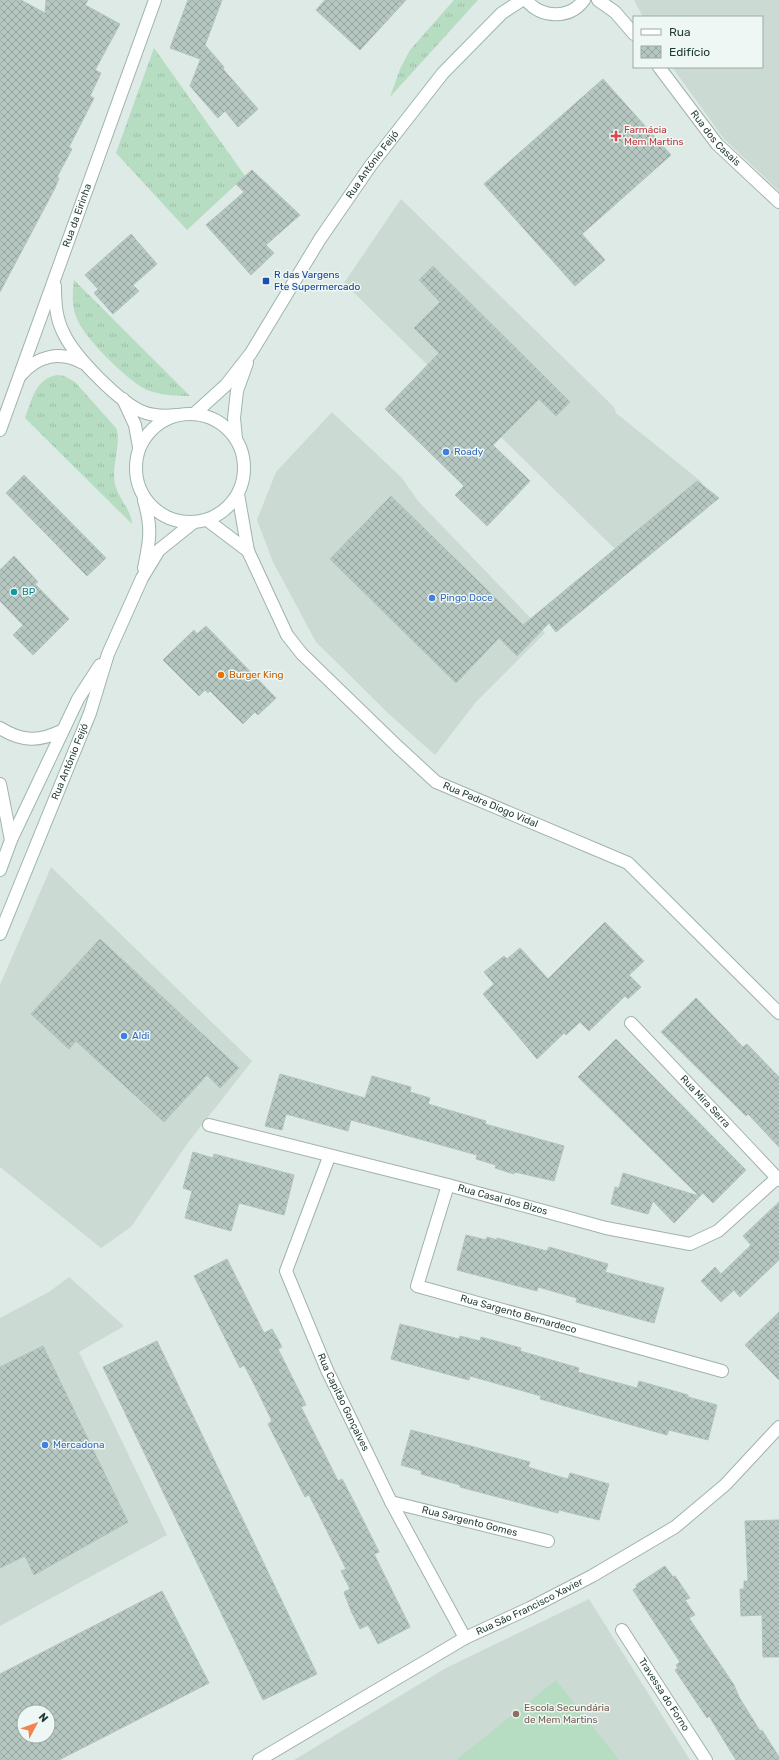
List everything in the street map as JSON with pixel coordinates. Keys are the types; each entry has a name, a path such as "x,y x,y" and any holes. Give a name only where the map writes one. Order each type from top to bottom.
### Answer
{"street":[{"name":"Rua da Eirinha","path":"0,430 155,0"},
{"name":"Rua António Feijó","path":"194,414 226,385 250,353 307,258 371,165 443,73 502,13 522,0"},
{"path":"526,0 532,7 541,12 552,15 573,10 584,0"},
{"path":"598,0 615,12 633,33"},
{"name":"Rua dos Casais","path":"660,68 717,144 779,202"},
{"path":"61,262 55,286 55,302 58,318 63,334 71,348 90,368 123,399 144,412 157,415 194,414 210,418 225,427 236,440 242,453 244,467 243,480 238,494 230,505 219,514 207,520 179,522 165,516 153,508 143,496 136,475 135,464 139,447 148,433 161,421 177,415"},
{"name":"Rua António Feijó","path":"236,440 234,418 237,392 250,353"},
{"path":"18,379 27,368 37,361 47,357 70,357 90,368"},
{"path":"123,399 135,425 139,447"},
{"name":"Rua Padre Diogo Vidal","path":"238,494 248,551 287,635 302,654 436,782 628,863 779,1013"},
{"name":"Rua António Feijó","path":"142,578 149,546 150,522 143,496"},
{"name":"Rua Padre Diogo Vidal","path":"207,520 248,551"},
{"name":"Rua António Feijó","path":"0,934 90,712 108,654 142,578 159,550 194,522"},
{"name":"Rua António Feijó","path":"0,870 11,840 78,699 108,654"},
{"path":"0,728 11,735 24,739 38,740 63,730"},
{"path":"0,784 11,840"},
{"name":"Rua Mira Serra","path":"631,1023 778,1179"},
{"name":"Rua Casal dos Bizos","path":"209,1125 448,1185 606,1228 690,1244 718,1231 778,1179"},
{"name":"Rua Capitão Gonçalves","path":"329,1156 286,1271 327,1370 391,1502 465,1638"},
{"name":"Rua Sargento Bernardeco","path":"448,1185 417,1286 722,1370"},
{"name":"Rua São Francisco Xavier","path":"259,1760 465,1638 530,1608 592,1576 676,1527 725,1484 779,1427"},
{"name":"Rua Sargento Gomes","path":"391,1502 548,1541"},
{"name":"Travessa do Forno","path":"622,1630 706,1760"}],"shaded area":[{"path":"634,0 779,0 779,191 724,139 673,68 763,68 763,16 642,16"},
{"path":"401,199 614,407 616,413 703,483 618,552 344,283"},
{"path":"332,412 402,478 418,501 545,633 476,702 435,755 390,715 316,642 273,562 257,520 276,472"},
{"path":"51,867 252,1061 187,1144 131,1227 101,1248 0,1167 0,985"},
{"path":"69,1277 124,1326 79,1352 167,1535 0,1626 0,1318 49,1292"},
{"name":"Escola Secundária de Mem Martins","path":"589,1599 690,1760 294,1760 446,1668"}],"green space":[{"path":"454,0 478,0 390,97 400,69 410,50"},
{"path":"154,48 245,176 187,230 116,153"},
{"path":"74,280 190,396 168,395 147,390 129,378 108,359 89,337 77,319 73,300"},
{"path":"58,375 64,376 75,382 116,428 118,440 114,469 115,484 130,514 132,524 25,418 32,397 39,385 44,380"},
{"path":"556,1680 619,1760 456,1760"}],"building":[{"path":"0,0 21,0 45,13 46,0 88,0 85,5 120,24 95,70 101,73 90,96 94,98 69,147 72,149 57,177 59,178 55,188 0,292"},
{"path":"188,0 222,0 205,45 224,67 223,69 258,109 238,127 225,111 218,118 190,86 203,53 200,59 170,48"},
{"path":"325,0 406,0 360,50 316,10"},
{"path":"603,79 671,155 582,234 605,260 575,286 484,184"},
{"path":"252,170 300,215 266,245 274,253 251,275 206,225 244,192 236,184"},
{"path":"131,234 157,264 133,285 139,291 113,314 94,293 98,289 85,275"},
{"path":"433,266 570,402 556,416 539,399 493,445 530,481 487,526 455,495 464,486 385,409 439,353 414,328 440,302 419,280"},
{"path":"24,475 106,558 87,576 6,493"},
{"name":"Pingo Doce","path":"697,481 719,498 556,632 549,623 517,656 499,638 456,683 330,559 391,496 523,625"},
{"path":"14,556 38,582 35,584 69,619 33,655 13,635 23,625 0,601 0,570"},
{"name":"Burger King","path":"206,626 276,698 258,715 255,712 243,724 210,691 208,693 205,690 199,696 163,660 194,630 197,634"},
{"path":"605,922 644,961 629,975 641,987 628,999 625,996 589,1031 580,1022 566,1035 564,1033 537,1059 483,994 494,984 484,972 504,956 507,959 520,948 548,979"},
{"path":"100,939 239,1068 220,1088 207,1075 164,1122 76,1041 69,1049 31,1014"},
{"path":"696,998 743,1047 747,1044 779,1077 779,1147 748,1114 746,1116 661,1032"},
{"path":"616,1039 746,1170 713,1203 703,1193 674,1223 653,1201 648,1214 611,1204 615,1187 619,1188 623,1173 699,1196 578,1077"},
{"path":"280,1074 365,1098 372,1076 411,1087 410,1092 430,1098 428,1104 486,1121 485,1124 564,1146 554,1181 515,1172 514,1174 495,1168 496,1165 476,1159 477,1155 351,1120 348,1131 286,1114 282,1130 265,1126"},
{"path":"193,1152 213,1158 214,1154 294,1175 284,1215 239,1203 231,1231 185,1218 192,1191 183,1188"},
{"path":"779,1202 779,1260 740,1297 734,1290 721,1302 701,1281 715,1267 721,1274 751,1245 743,1236"},
{"path":"466,1235 486,1240 487,1237 497,1240 497,1238 547,1251 549,1247 608,1264 605,1272 664,1288 654,1323 576,1302 577,1298 538,1287 537,1291 457,1270"},
{"path":"227,1259 264,1333 272,1329 282,1347 278,1349 306,1405 301,1407 338,1481 342,1479 379,1552 374,1554 410,1627 378,1644 368,1625 360,1629 351,1611 344,1592 350,1589 341,1571 346,1569 309,1495 305,1497 268,1424 272,1421 254,1384 244,1365 240,1368 194,1276"},
{"path":"779,1312 779,1380 745,1345"},
{"path":"400,1324 459,1339 460,1336 480,1341 481,1337 521,1348 520,1351 579,1368 578,1372 637,1388 639,1381 717,1405 708,1440 669,1430 667,1435 540,1399 541,1396 470,1376 469,1380 391,1359"},
{"path":"157,1341 317,1674 263,1700 103,1367"},
{"name":"Mercadona","path":"43,1346 128,1522 34,1575 25,1556 0,1568 0,1367"},
{"path":"411,1430 530,1462 528,1467 568,1479 570,1473 609,1484 599,1520 559,1510 558,1513 460,1487 460,1485 421,1474 422,1471 401,1465"},
{"path":"779,1520 779,1657 763,1657 762,1615 741,1616 740,1589 744,1589 744,1581 748,1581 745,1521"},
{"path":"665,1566 673,1577 675,1576 690,1598 685,1600 695,1615 689,1618 734,1685 739,1697 760,1731 762,1730 779,1757 779,1760 736,1760 709,1716 707,1718 675,1670 678,1668 676,1665 680,1662 633,1590 637,1587 636,1585"},
{"path":"162,1591 209,1683 59,1760 0,1760 0,1674"}],"place":[{"name":"Farmácia Mem Martins","path":"616,136"},
{"name":"R das Vargens Fte Supermercado","path":"266,281"},
{"name":"Roady","path":"446,452"},
{"name":"BP","path":"14,592"},
{"name":"Pingo Doce","path":"432,598"},
{"name":"Burger King","path":"221,675"},
{"name":"Aldi","path":"124,1036"},
{"name":"Mercadona","path":"45,1445"},
{"name":"Escola Secundária de Mem Martins","path":"516,1714"}]}
